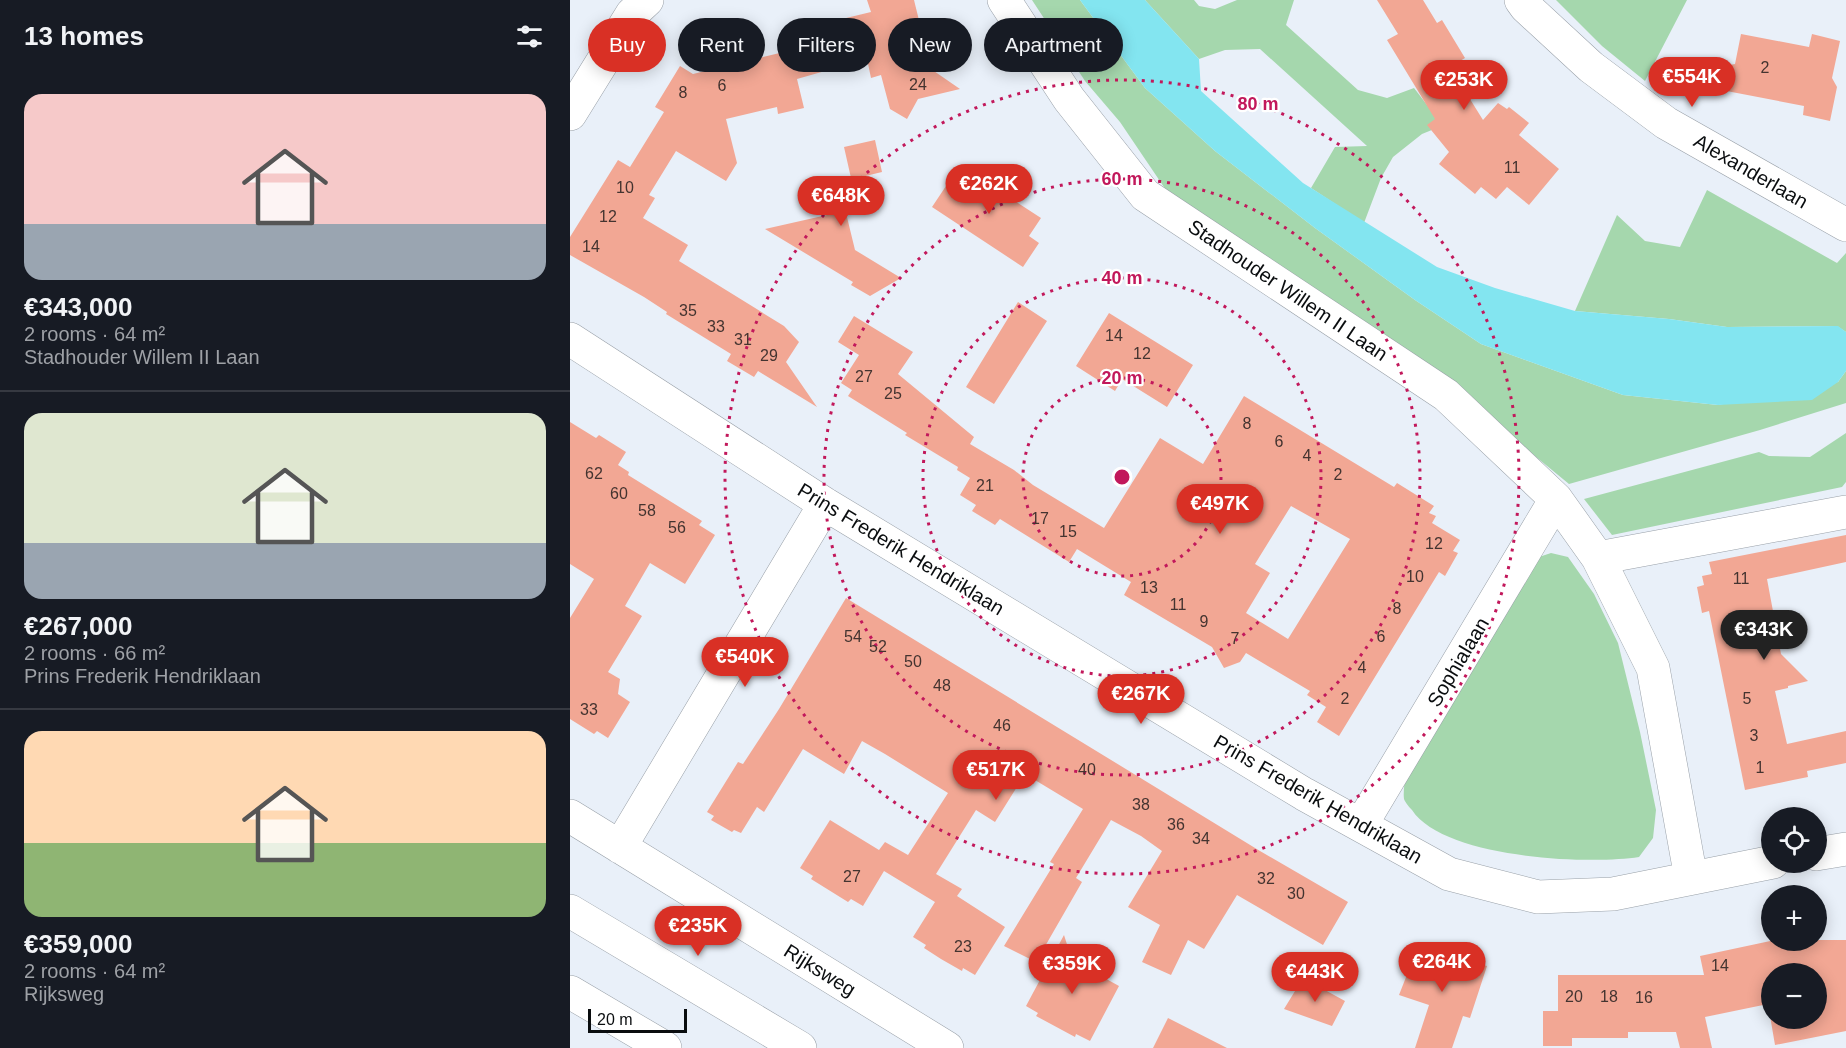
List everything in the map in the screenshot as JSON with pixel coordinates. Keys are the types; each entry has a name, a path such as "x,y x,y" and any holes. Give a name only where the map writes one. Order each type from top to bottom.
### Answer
{"street":[{"path":"570,114 632,14 647,0"},
{"name":"Stadhouder Willem II Laan","path":"1004,0 1069,99 1144,195 1446,395 1556,499 1598,558 1653,668 1691,878"},
{"name":"Alexanderlaan","path":"1521,0 1591,67 1666,123 1846,225"},
{"name":"Prins Frederik Hendriklaan","path":"570,339 825,504 1304,794 1449,874 1538,897 1613,894 1761,864"},
{"name":"Sophialaan","path":"1361,825 1556,499"},
{"path":"620,847 825,504"},
{"path":"1598,558 1846,512"},
{"name":"Rijksweg","path":"570,816 947,1048"},
{"path":"1827,852 1846,849"},
{"path":"570,910 800,1048"},
{"path":"570,992 665,1048"}],"green space":[{"path":"1032,0 1080,0 1093,18 1044,18"},
{"path":"1145,0 1194,0 1199,6 1215,9 1237,0 1294,0 1286,25 1358,90 1387,98 1414,88 1427,105 1461,84 1474,107 1454,121 1422,134 1393,157 1381,178 1364,223 1311,188 1335,147 1367,146 1260,49 1225,50 1199,59"},
{"path":"1556,0 1687,0 1645,81 1602,46"},
{"path":"1123,58 1145,88 1215,151 1315,228 1481,344 1623,395 1718,405 1838,382 1846,371 1846,403 1569,484 1410,353 1170,196 1120,122 1079,72 1123,72"},
{"path":"1707,190 1837,263 1846,253 1846,332 1837,326 1727,327 1669,319 1575,311 1617,215 1645,241 1680,247"},
{"path":"1846,433 1846,482 1842,487 1612,535 1584,499 1759,452 1769,456 1810,457"},
{"path":"1551,553 1568,557 1594,594 1618,643 1656,810 1653,838 1639,857 1586,860 1518,855 1484,848 1453,839 1429,826 1404,799 1405,775 1536,558"}],"water":[{"path":"1080,0 1145,0 1199,59 1201,91 1303,183 1437,267 1495,288 1575,311 1669,319 1727,327 1838,326 1846,332 1846,371 1838,382 1812,400 1718,405 1623,395 1481,344 1315,228 1215,151 1145,88 1123,58 1123,18 1093,18"}],"building":[{"path":"867,0 914,0 918,18 888,18 888,72 935,72 960,89 918,99 907,119 890,109 881,75 871,78 870,72 876,72 876,18 846,18 871,12"},
{"path":"1377,0 1423,0 1437,23 1442,20 1465,58 1450,67 1483,120 1498,103 1507,109 1509,107 1529,123 1519,135 1559,169 1529,205 1507,187 1496,199 1481,187 1475,194 1439,164 1449,152 1427,125 1435,119 1387,40 1398,34"},
{"path":"1741,34 1809,47 1812,34 1840,41 1832,78 1837,87 1830,121 1803,115 1804,106 1664,79 1664,77 1735,64"},
{"path":"777,54 777,72 822,72 797,79 804,108 778,114 777,107 726,119 737,163 726,181 676,151 649,195 655,198 643,218 688,245 679,261 784,326 799,342 786,362 817,407 758,371 754,377 727,361 731,354 666,314 667,312 644,297 570,255 570,237 618,160 630,167 664,112 655,107 678,69 678,72 693,74 765,72 765,57"},
{"path":"875,140 882,172 853,179 860,209 846,213 855,250 901,278 870,296 851,285 853,282 765,229 827,215 820,185 851,178 844,147"},
{"path":"960,165 1041,218 1029,236 1039,243 1023,267 932,207"},
{"path":"1018,302 1047,321 994,404 966,387"},
{"path":"1109,313 1193,365 1167,407 1122,379 1115,391 1076,366"},
{"path":"854,316 913,352 898,374 974,437 970,444 1104,528 1160,438 1203,464 1244,396 1394,487 1397,483 1434,506 1429,513 1436,516 1432,523 1460,540 1453,551 1458,553 1445,576 1439,572 1339,736 1317,722 1326,707 1307,695 1310,691 1246,653 1240,662 1224,668 1212,647 1124,595 1131,582 1077,549 1069,562 1000,519 995,525 972,511 976,505 960,495 970,478 957,470 958,467 905,435 907,433 848,396 852,390 841,383 859,355 838,342","holes":["1291,506 1350,539 1288,639 1246,613 1270,573 1255,564"]},
{"path":"570,422 596,438 599,435 626,452 618,465 629,472 628,475 702,521 699,525 715,535 685,584 650,563 625,606 642,616 608,672 620,679 618,694 630,702 608,738 597,731 594,734 570,719 570,618 594,579 570,564"},
{"path":"1846,535 1846,562 1767,579 1781,654 1808,681 1775,691 1787,744 1846,731 1846,763 1807,771 1808,777 1745,790 1709,611 1702,613 1697,587 1704,585 1702,576 1712,574 1709,562"},
{"path":"846,598 1260,851 1348,902 1323,945 1237,895 1204,949 1188,940 1171,975 1142,962 1160,925 1128,907 1162,851 1141,836 1111,820 1076,878 1082,882 1036,962 1004,946 1054,864 1050,862 1083,809 1025,774 995,822 976,810 936,874 962,889 957,896 1005,927 975,975 963,968 962,971 941,959 924,948 926,945 913,937 935,902 884,871 863,906 851,899 848,902 811,879 813,876 800,868 830,820 879,850 885,842 908,855 948,793 885,754 862,741 844,774 803,749 764,812 757,807 741,833 734,830 732,832 711,820 714,816 707,812 738,762 743,764 779,709"},
{"path":"1064,935 1072,960 1119,986 1090,1041 1076,1034 1075,1037 1036,1016 1038,1013 1026,1006"},
{"path":"1827,940 1846,940 1846,1031 1775,1045 1772,1029 1827,1029 1827,963 1761,963 1761,1005 1705,1017 1712,1048 1680,1048 1676,1032 1628,1032 1628,1038 1572,1038 1572,1046 1543,1046 1543,1011 1558,1011 1558,975 1704,975 1700,956 1761,943 1761,951 1827,951"},
{"path":"1419,944 1487,966 1470,1018 1463,1016 1452,1048 1415,1048 1429,1005 1399,995"},
{"path":"1303,978 1345,1001 1332,1026 1284,1009"},
{"path":"1168,1018 1227,1048 1153,1048"}]}
